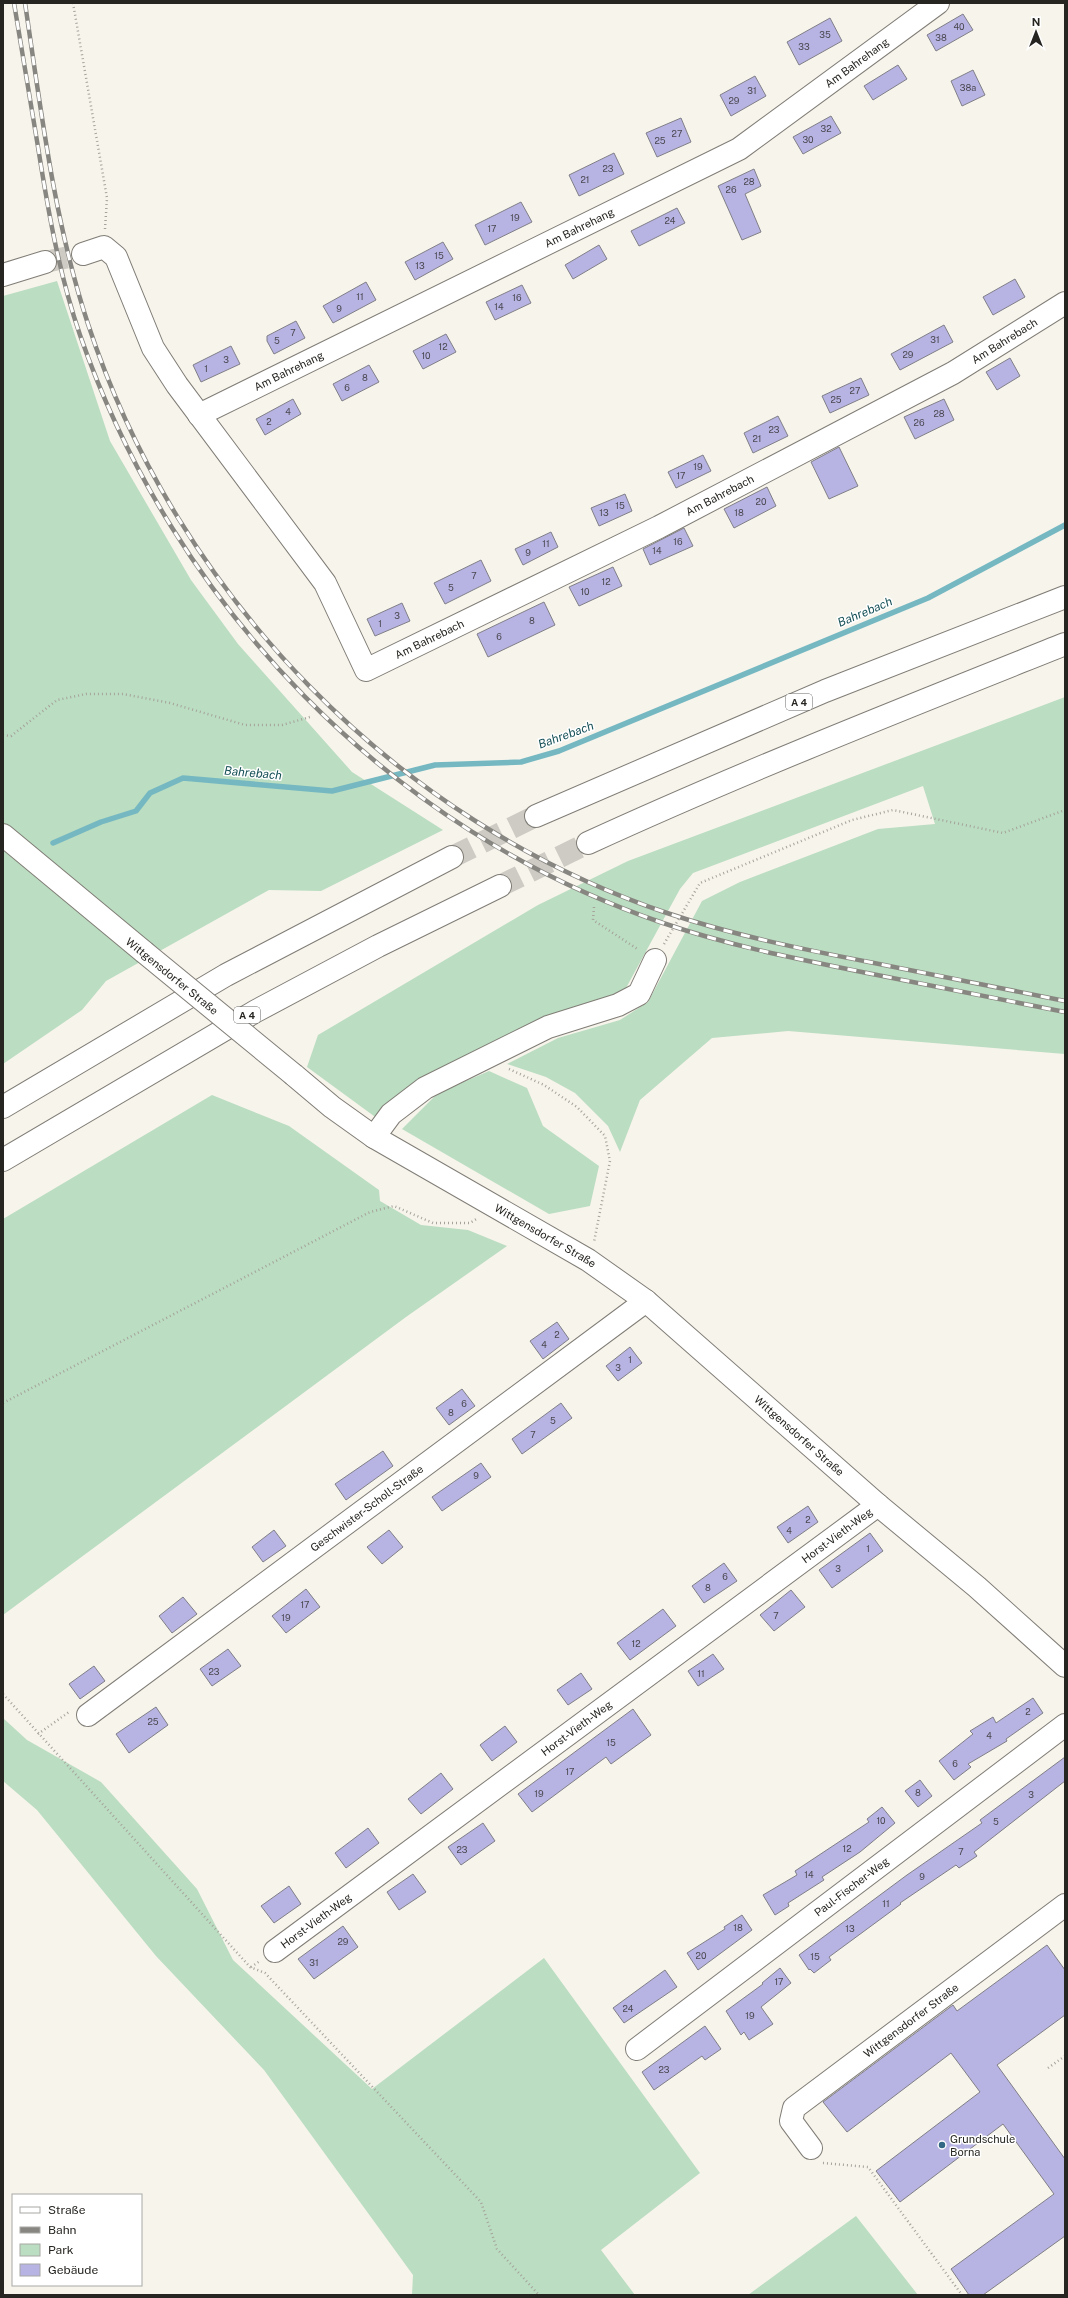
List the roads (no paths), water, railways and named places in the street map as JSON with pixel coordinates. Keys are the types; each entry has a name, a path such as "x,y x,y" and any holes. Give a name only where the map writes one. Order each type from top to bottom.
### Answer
{"main road":[{"name":"Am Bahrehang","path":"199,415 739,149 938,3"},
{"path":"82,254 104,247 116,257 153,348 199,415"},
{"path":"3,275 45,262"},
{"name":"Am Bahrebach","path":"199,415 325,583 366,670 659,527 946,377 1065,303"},
{"name":"A 4","path":"536,816 825,691 1065,597"},
{"path":"588,843 711,787 1065,644"},
{"name":"Wittgensdorfer Straße","path":"3,835 332,1107 374,1137 588,1260 646,1301 878,1505 976,1587 1065,1666"},
{"path":"3,1106 226,975 452,857"},
{"name":"A 4","path":"3,1160 256,1011 378,946 500,886"},
{"path":"374,1137 391,1114 425,1088 548,1027 618,1006 639,994 655,960"},
{"name":"Geschwister-Scholl-Straße","path":"88,1715 646,1301"},
{"name":"Horst-Vieth-Weg","path":"275,1951 878,1505"},
{"name":"Paul-Fischer-Weg","path":"637,2049 1065,1725"},
{"name":"Wittgensdorfer Straße","path":"811,2148 791,2121 794,2108 1065,1905"}],"waterway":[{"name":"Bahrebach","path":"53,843 101,822 136,811 150,793 183,778 332,791 435,765 521,762 559,751 928,598 1065,525"}],"tunnel":[{"path":"45,262 83,254"},
{"path":"452,857 536,816"},
{"path":"500,886 588,843"}],"railway":[{"path":"14,3 46,194 60,265 80,335 121,434 172,528 234,616 304,696 383,768 470,830 563,882 663,923 713,939 815,963 1065,1012"},
{"path":"25,3 43,124 57,205 66,245 88,324 127,423 178,517 239,605 309,686 388,758 474,820 568,872 667,913 742,935 818,952 1065,1001"}],"place":[{"name":"Grundschule Borna","path":"942,2145"}]}
